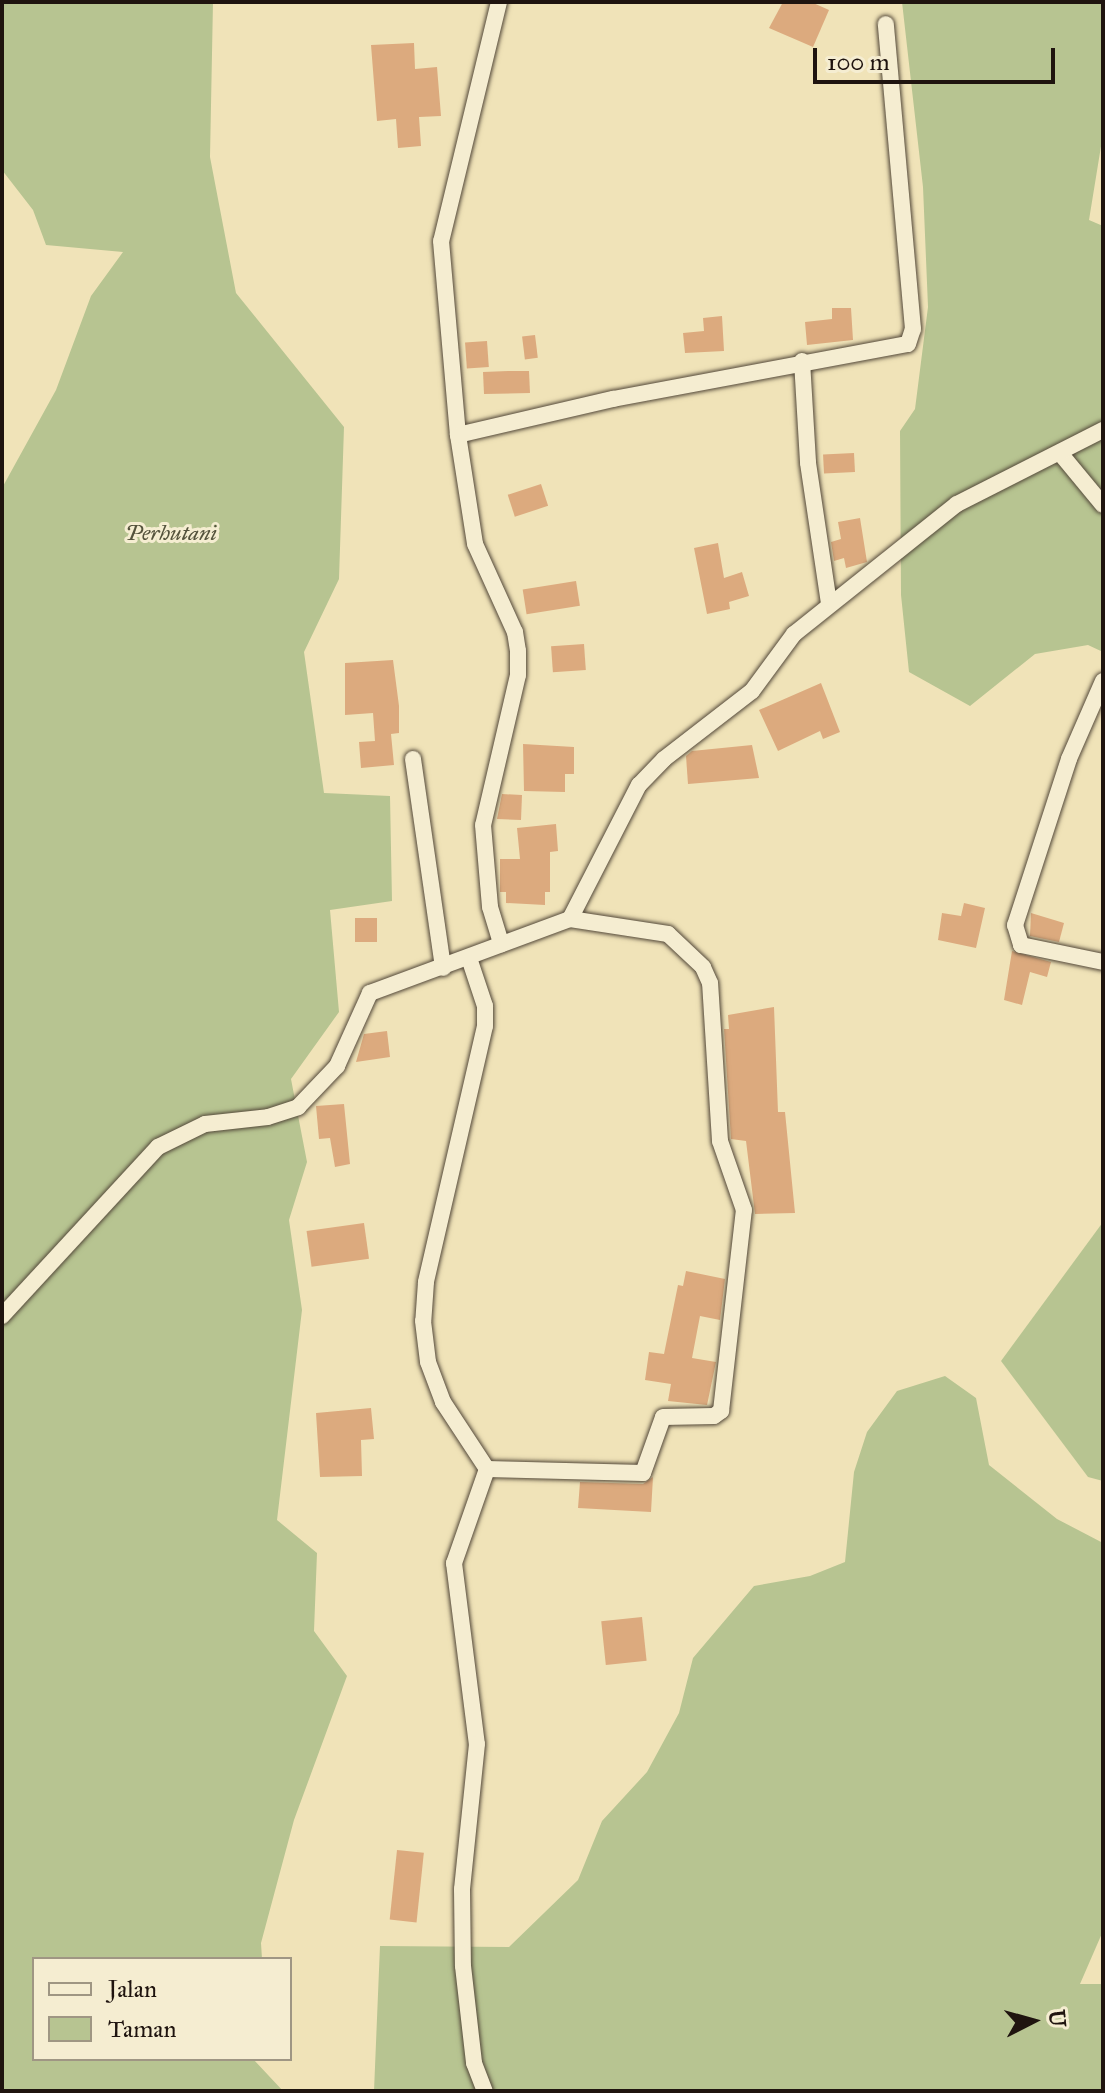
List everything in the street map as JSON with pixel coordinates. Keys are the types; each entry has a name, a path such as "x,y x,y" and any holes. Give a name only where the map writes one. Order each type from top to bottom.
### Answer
{"street":[{"path":"499,2 441,241 458,435 475,544 515,632 518,651 518,675 483,825 490,907 501,944"},
{"path":"458,435 802,361 889,351 912,338 886,24"},
{"path":"802,361 810,475 829,604"},
{"path":"570,919 639,785 664,759 752,691 794,634 957,504 1103,430"},
{"path":"1060,453 1103,505"},
{"path":"1103,681 1069,759 1015,925 1021,945 1103,962"},
{"path":"413,759 443,968"},
{"path":"2,1316 145,1157 205,1124 268,1117 298,1107 337,1066 370,993 570,919 668,934 703,967 710,983 720,1141 744,1210 721,1411 714,1416 663,1417 643,1473 487,1469"},
{"path":"469,958 485,1006 485,1026 426,1282 423,1321 428,1362 443,1402 487,1469"},
{"path":"485,2091 474,2063 463,1966 462,1889 477,1744 454,1563 487,1469"}],"green space":[{"name":"Perhutani","path":"2,2 213,2 210,157 236,293 344,427 339,579 304,652 324,793 390,796 392,901 330,910 339,1012 291,1079 307,1162 289,1220 302,1310 277,1520 317,1553 314,1631 347,1676 294,1820 261,1943 262,1957 32,1957 32,2061 255,2061 283,2091 2,2091 2,488 56,390 91,296 123,252 46,245 33,210 2,170"},
{"path":"902,2 1103,2 1103,134 1089,220 1103,226 1103,652 1088,645 1035,654 970,706 909,672 901,595 900,431 915,409 928,307 923,187"},
{"path":"1103,1222 1103,1481 1088,1477 1001,1361"},
{"path":"945,1376 976,1398 989,1465 1057,1519 1103,1543 1103,1931 1080,1984 1103,1984 1103,2091 374,2091 380,1946 509,1947 578,1880 602,1821 647,1772 679,1713 693,1658 754,1586 810,1576 845,1562 854,1472 867,1432 897,1391"}],"building":[{"path":"783,2 811,2 829,10 813,47 769,28"},
{"path":"414,43 415,69 437,67 441,116 419,117 421,146 398,148 396,119 377,121 371,45"},
{"path":"832,308 851,308 853,340 807,345 805,322 832,319"},
{"path":"722,316 724,351 685,353 683,333 704,331 703,318"},
{"path":"535,335 538,358 525,359 522,337"},
{"path":"487,341 489,367 467,368 465,343"},
{"path":"529,371 530,393 484,394 483,372"},
{"path":"854,453 855,472 824,474 823,455"},
{"path":"541,484 548,506 515,517 508,495"},
{"path":"860,518 867,562 846,568 844,558 834,561 831,542 841,539 838,522"},
{"path":"718,543 724,578 742,572 749,596 729,602 730,609 707,614 694,548"},
{"path":"576,581 580,606 527,614 523,589"},
{"path":"584,644 586,670 553,672 551,646"},
{"path":"393,660 399,706 399,733 391,734 394,765 361,768 359,742 375,741 373,713 345,715 345,663"},
{"path":"821,683 840,732 823,739 820,731 778,751 759,710"},
{"path":"523,744 574,747 574,774 565,774 565,792 524,791"},
{"path":"752,745 759,778 688,784 686,756 692,751"},
{"path":"502,794 522,795 521,820 497,819"},
{"path":"556,824 558,851 550,852 550,892 545,892 545,905 506,903 506,892 500,892 500,859 520,859 517,828"},
{"path":"964,903 985,908 976,948 938,940 942,913 961,916"},
{"path":"1031,913 1064,923 1059,942 1030,936"},
{"path":"355,918 377,918 377,942 355,942"},
{"path":"1012,951 1051,962 1047,977 1030,972 1022,1005 1004,1000"},
{"path":"774,1007 778,1112 785,1112 795,1213 755,1214 746,1141 731,1139 724,1029 729,1029 728,1015"},
{"path":"387,1031 390,1057 356,1062 364,1034"},
{"path":"344,1104 350,1164 335,1167 330,1138 319,1139 316,1106"},
{"path":"364,1223 369,1259 312,1267 307,1231"},
{"path":"686,1271 725,1279 720,1320 700,1316 692,1358 716,1362 707,1405 668,1401 671,1384 645,1380 649,1352 664,1354 678,1285 683,1286"},
{"path":"371,1408 374,1439 361,1440 362,1476 320,1477 316,1413"},
{"path":"653,1477 651,1512 578,1508 580,1482 643,1484"},
{"path":"642,1617 647,1661 606,1665 601,1621"},
{"path":"397,1850 424,1853 417,1922 390,1920"}]}
